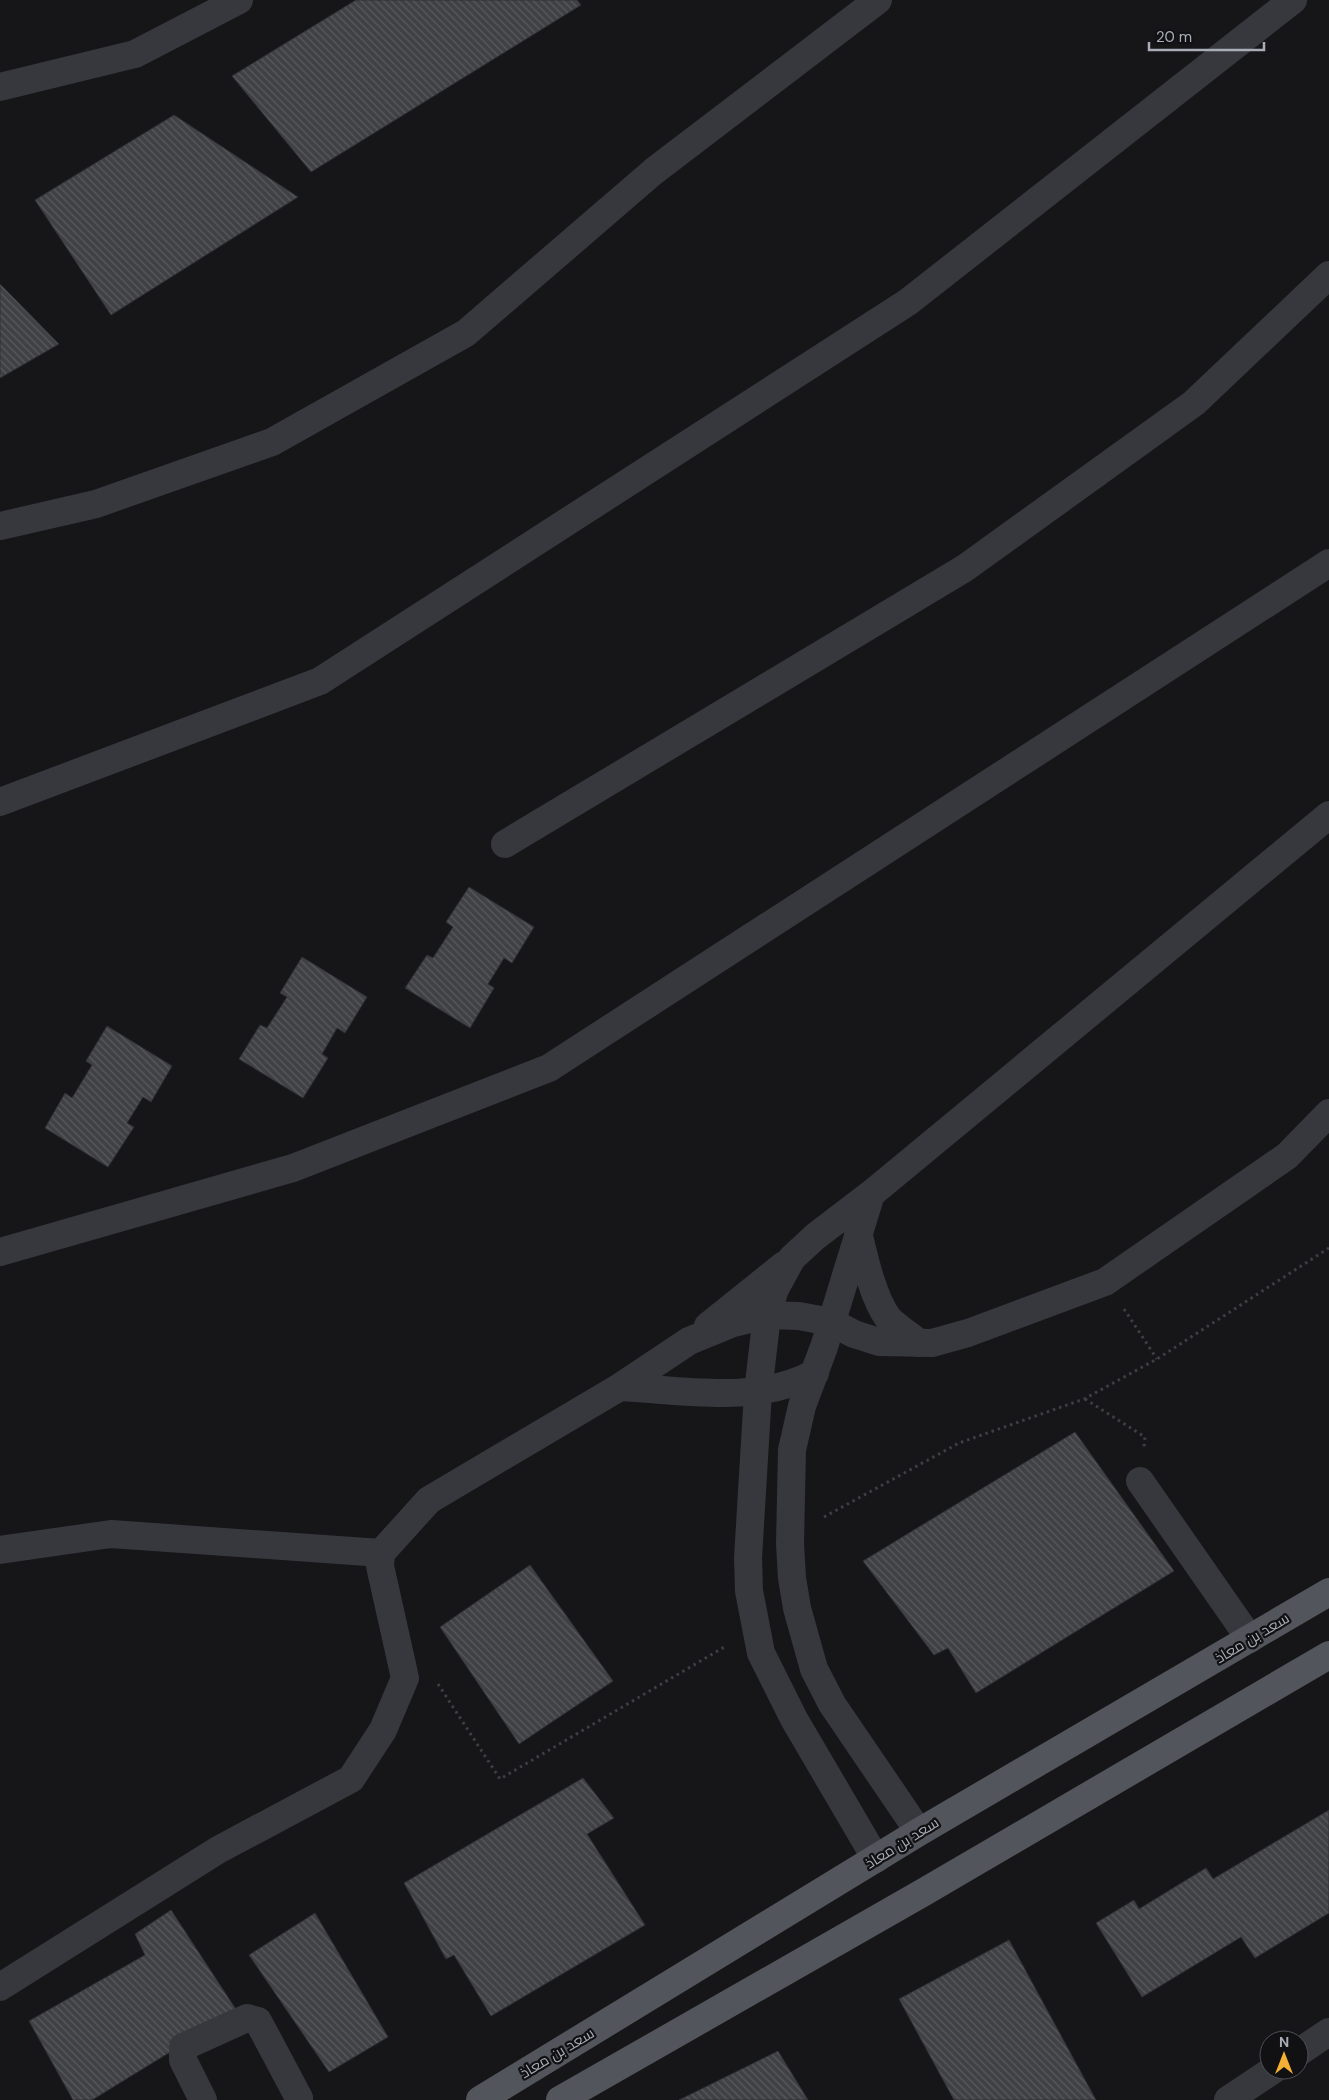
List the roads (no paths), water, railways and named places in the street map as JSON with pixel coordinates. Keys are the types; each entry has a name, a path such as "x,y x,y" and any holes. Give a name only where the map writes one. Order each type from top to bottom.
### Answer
{"main road":[{"name":"سعد بن معاذ","path":"480,2100 919,1832 1250,1640 1329,1592"},
{"path":"560,2100 915,1897 1329,1655"}],"street":[{"path":"0,87 135,54 239,0"},
{"path":"0,526 96,504 272,442 466,333 654,171 878,0"},
{"path":"0,802 320,682 908,302 1293,0"},
{"path":"505,844 965,568 1194,403 1329,275"},
{"path":"0,1252 293,1168 549,1068 1329,563"},
{"path":"0,1987 218,1850 350,1779 383,1730 405,1678 380,1566 381,1553 429,1500 620,1387 689,1341 792,1258 816,1236 871,1194 1329,815"},
{"path":"689,1341 733,1323 767,1316 799,1316 831,1322 854,1334 879,1342 932,1343 968,1333 1105,1282 1287,1156 1329,1113"},
{"path":"871,1194 858,1230 815,1373 802,1406 792,1450 790,1544 797,1608 814,1669 832,1704 919,1832"},
{"path":"858,1230 872,1283 888,1318 919,1343"},
{"path":"792,1258 775,1289 767,1316 758,1392 748,1558 749,1591 761,1654 790,1712 876,1859"},
{"path":"620,1387 758,1392 798,1382 815,1373"},
{"path":"1140,1481 1250,1640"},
{"path":"0,1550 111,1534 381,1553"},
{"path":"203,2100 183,2060 183,2048 247,2018 258,2021 299,2098 298,2100"},
{"path":"1309,2045 1329,2032"},
{"path":"1228,2100 1259,2079"}]}
